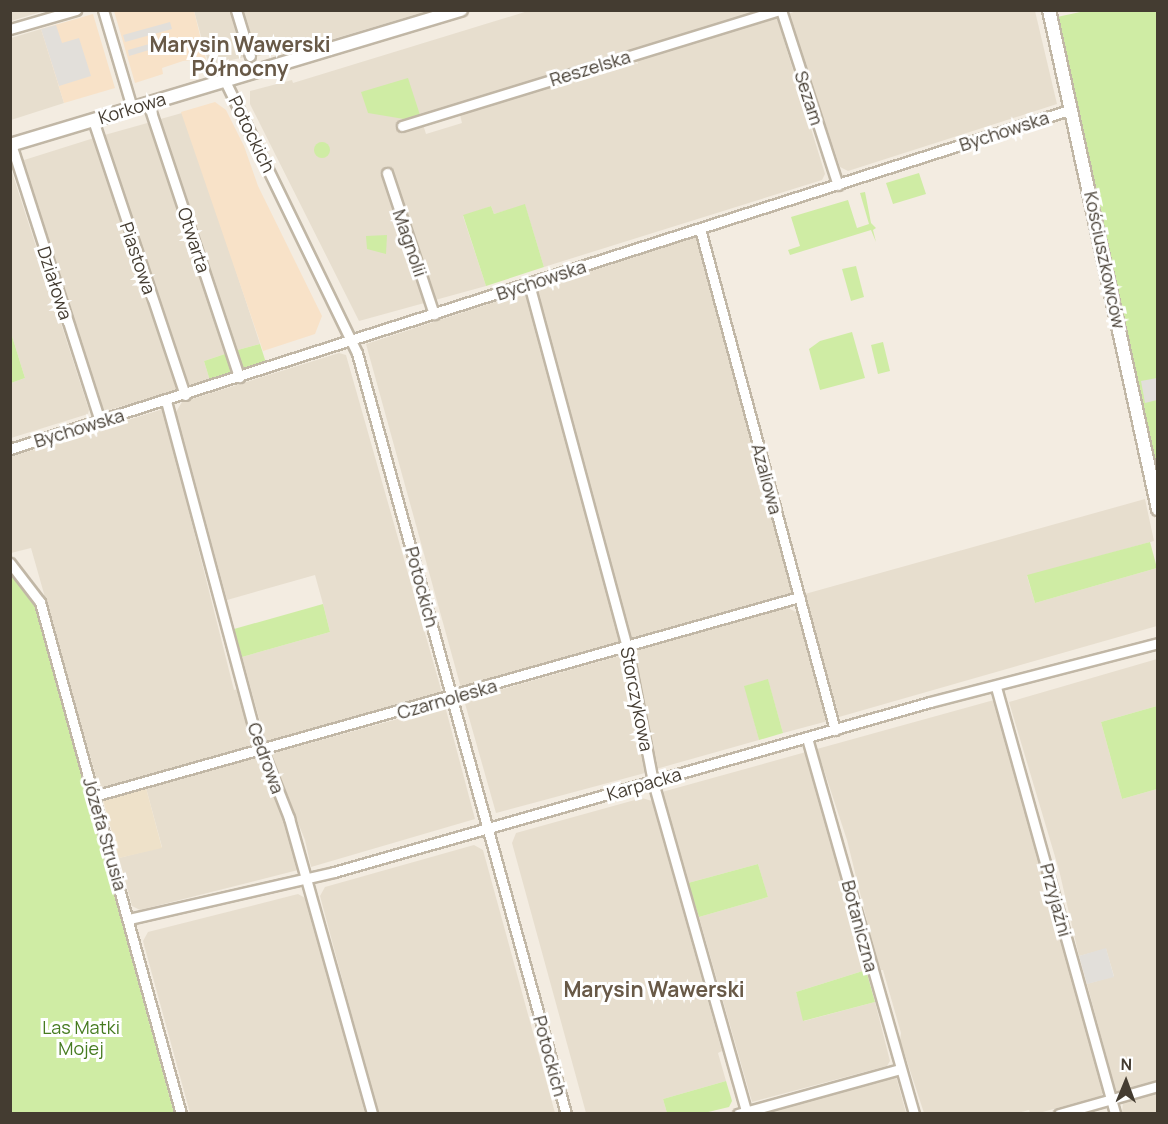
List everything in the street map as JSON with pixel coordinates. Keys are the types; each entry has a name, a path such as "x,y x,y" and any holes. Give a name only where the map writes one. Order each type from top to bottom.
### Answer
{"street":[{"path":"10,29 76,10"},
{"path":"103,10 132,108"},
{"path":"236,10 250,56"},
{"name":"Korkowa","path":"11,145 460,10"},
{"name":"Reszelska","path":"402,126 780,10"},
{"name":"Sezam","path":"780,10 838,185"},
{"name":"Kościuszkowców","path":"1049,10 1158,509"},
{"name":"Potockich","path":"225,81 352,340 489,828 566,1113"},
{"name":"Otwarta","path":"148,104 239,377"},
{"name":"Bychowska","path":"10,449 185,395 1072,109"},
{"name":"Piastowa","path":"93,120 185,395"},
{"name":"Działowa","path":"11,145 99,421"},
{"name":"Magnolii","path":"387,173 434,314"},
{"name":"Azaliowa","path":"700,229 835,730"},
{"name":"Storczykowa","path":"529,284 627,646 653,782 744,1113"},
{"name":"Cedrowa","path":"166,401 261,750 289,818 307,876 372,1113"},
{"name":"Józefa Strusia","path":"10,563 40,602 181,1113"},
{"name":"Czarnoleska","path":"94,796 452,697 799,597"},
{"name":"Karpacka","path":"129,919 307,876 489,828 835,730 1158,643"},
{"name":"Przyjaźni","path":"996,687 1115,1113"},
{"name":"Botaniczna","path":"807,738 914,1113"},
{"path":"744,1113 900,1069"},
{"path":"1059,1113 1158,1086"}],"shaded area":[{"path":"243,10 428,11 316,44 303,41 256,57"},
{"path":"799,10 1035,11 1057,104 848,171 840,167 788,14"},
{"path":"11,11 44,11 11,21"},
{"path":"114,11 194,11 208,68 195,72 191,60 183,61 162,68 163,74 135,83"},
{"path":"194,11 232,11 245,57 209,65"},
{"path":"528,11 759,11 420,115 426,134 462,123 460,115 631,62 638,64 637,60 777,18 825,174 822,180 544,267 525,205 494,214 491,206 463,216 486,286 359,321 250,104 250,91 292,80 293,83"},
{"path":"93,14 115,88 64,103 41,29"},
{"path":"170,22 172,29 125,42 123,35"},
{"path":"56,25 62,43 79,38 91,76 59,86 41,29"},
{"path":"41,29 64,103 11,120 11,38"},
{"path":"174,37 176,42 129,56 128,50"},
{"path":"215,102 226,110 244,146 258,186 322,316 315,334 263,351 181,112"},
{"path":"182,113 260,344 234,351 157,120"},
{"path":"151,122 228,353 204,361 211,384 186,388 101,136"},
{"path":"94,138 179,390 178,393 156,400 153,397 103,412 21,161"},
{"path":"10,166 89,410 88,414 11,438 11,383 25,378 11,333"},
{"path":"696,237 793,593 631,639 536,289"},
{"path":"525,292 620,643 461,688 366,344"},
{"path":"339,353 346,355 442,693 266,743 242,657 330,632 323,604 315,575 227,600 176,412 182,402"},
{"path":"1157,378 1157,400 1145,403 1141,381"},
{"path":"163,409 234,690 239,689 254,746 104,788 98,784 31,548 11,553 10,457"},
{"path":"1145,499 1154,541 1027,576 1035,603 1157,568 1157,626 839,717 805,594"},
{"path":"786,607 798,613 828,721 783,733 768,680 745,686 759,740 656,769 633,650"},
{"path":"622,655 645,773 496,813 464,700"},
{"path":"1157,659 1157,706 1101,722 1122,799 1157,789 1157,1080 1116,1092 1087,984 1114,976 1106,949 1079,956 1059,870 1009,702"},
{"path":"994,700 1104,1092 1101,1096 1039,1113 1030,1113 1029,1110 1014,1114 924,1113 900,1040 901,1033 883,970 879,970 847,840 817,749"},
{"path":"445,706 475,819 311,867 305,840 270,754"},
{"path":"806,752 866,970 796,992 804,1021 875,1002 890,1061 887,1066 752,1102 699,917 768,897 758,864 688,883 662,792"},
{"path":"259,757 284,817 298,870 140,910 132,906 119,858 162,847 146,788"},
{"path":"146,788 162,848 119,858 103,800"},
{"path":"642,798 652,801 722,1051 718,1053 726,1081 663,1099 667,1113 586,1113 512,843 516,833"},
{"path":"474,845 483,850 555,1113 378,1113 320,896 325,887"},
{"path":"298,894 307,899 365,1113 190,1113 143,941 148,932"},
{"path":"1106,948 1114,977 1087,984 1079,956"},
{"path":"896,1076 906,1113 765,1113"},
{"path":"1157,1093 1157,1113 1122,1113 1123,1102"}],"green space":[{"path":"1085,11 1157,11 1157,484 1057,17"},
{"path":"408,78 420,115 404,119 368,113 361,92"},
{"path":"319,142 325,142 330,150 328,156 319,158 314,153 314,147"},
{"path":"919,173 926,194 893,204 886,183"},
{"path":"865,192 871,223 876,228 873,230 876,242 871,230 790,255 788,250 800,246 791,217 848,200 857,228 869,224 860,193"},
{"path":"525,204 544,267 486,286 463,215 491,206 494,214"},
{"path":"387,235 386,254 367,249 366,236"},
{"path":"856,266 864,297 851,301 842,269"},
{"path":"852,332 865,378 820,390 809,349 820,341"},
{"path":"11,333 25,378 10,383"},
{"path":"883,342 890,371 878,374 871,345"},
{"path":"260,344 267,366 247,372 240,369 234,351"},
{"path":"228,353 235,373 211,384 204,361"},
{"path":"1150,542 1157,568 1035,603 1027,575"},
{"name":"Las Matki Mojej","path":"10,572 35,607 174,1113 11,1113"},
{"path":"323,604 330,632 242,657 234,629"},
{"path":"768,679 783,733 759,740 744,686"},
{"path":"1157,706 1157,789 1122,799 1101,722"},
{"path":"758,864 768,897 699,917 688,883"},
{"path":"866,970 875,1002 803,1021 796,992"},
{"path":"726,1081 732,1101 729,1107 704,1113 667,1113 663,1099"}],"district":[{"name":"Marysin Wawerski Północny","path":"240,56"},
{"name":"Marysin Wawerski","path":"654,989"}]}
